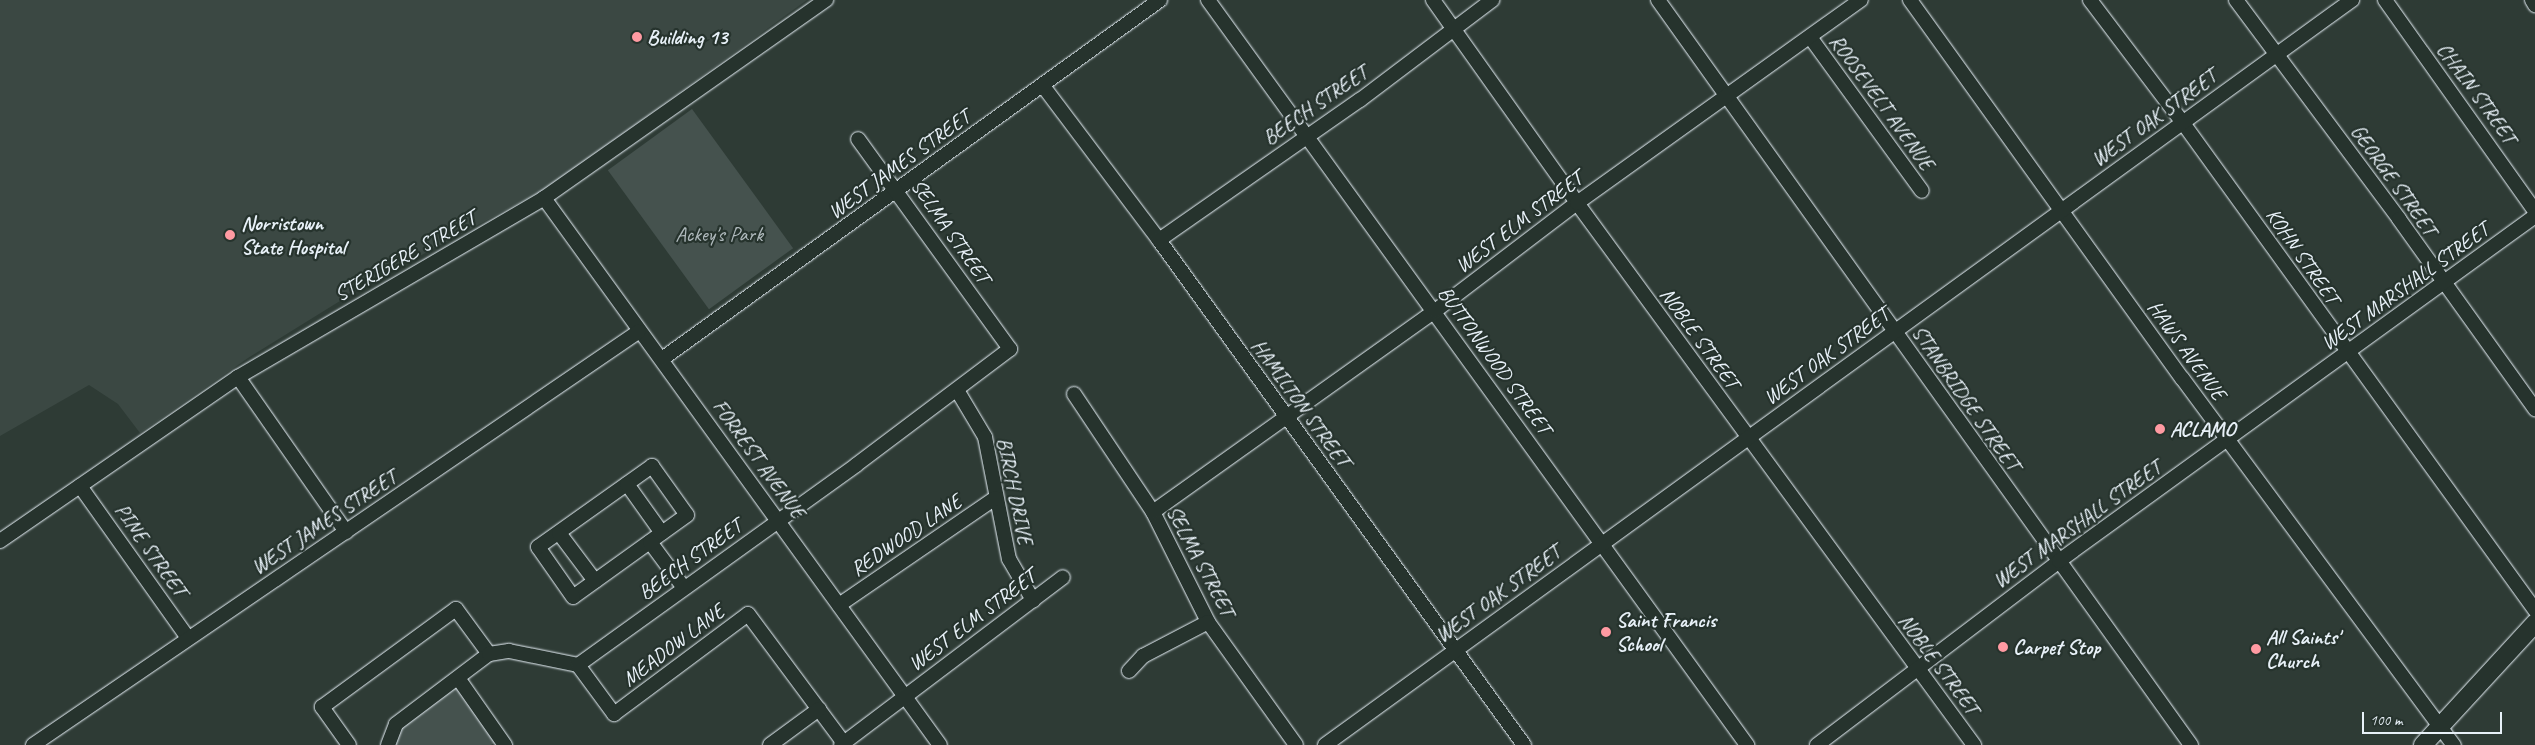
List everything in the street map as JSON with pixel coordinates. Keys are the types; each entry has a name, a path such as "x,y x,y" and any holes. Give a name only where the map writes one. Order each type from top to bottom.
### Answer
{"main road":[{"path":"2423,745 2535,623"}],"street":[{"name":"STERIGERE STREET","path":"0,541 238,377 544,198 826,0"},
{"name":"WEST JAMES STREET","path":"662,359 1160,0"},
{"name":"BUTTONWOOD STREET","path":"1208,0 1304,136 1435,311 1747,745"},
{"name":"NOBLE STREET","path":"1433,0 1577,203 1974,745"},
{"name":"BEECH STREET","path":"1160,240 1304,136 1360,100 1492,0"},
{"name":"STANBRIDGE STREET","path":"1658,0 2191,745"},
{"name":"WEST ELM STREET","path":"1153,512 1435,311 1577,203 1861,0"},
{"name":"HAWS AVENUE","path":"1910,0 2227,439 2454,745"},
{"name":"KOHN STREET","path":"2090,0 2183,123 2347,353 2535,610"},
{"name":"GEORGE STREET","path":"2236,0 2399,219 2442,282 2535,409"},
{"name":"WEST OAK STREET","path":"1325,745 1894,330 2352,0"},
{"name":"CHAIN STREET","path":"2385,0 2535,210"},
{"path":"2532,0 2535,5"},
{"name":"ROOSEVELT AVENUE","path":"1810,37 1922,191"},
{"name":"HAMILTON STREET","path":"1043,86 1160,240 1453,651 1524,745"},
{"name":"SELMA STREET","path":"858,139 897,190 1010,349"},
{"name":"FORREST AVENUE","path":"544,198 638,332 662,359 940,745"},
{"name":"WEST MARSHALL STREET","path":"1817,745 2059,561 2535,216"},
{"name":"WEST JAMES STREET","path":"33,745 638,332"},
{"name":"BEECH STREET","path":"578,665 957,390 1010,349"},
{"path":"238,377 346,532"},
{"name":"BIRCH DRIVE","path":"957,390 985,437 994,469 995,498 1009,559 1033,600"},
{"name":"SELMA STREET","path":"1074,394 1153,512 1208,622 1296,745"},
{"path":"652,466 687,515 574,597 538,548 559,533 652,466"},
{"path":"627,484 662,533"},
{"name":"PINE STREET","path":"80,486 188,638"},
{"name":"REDWOOD LANE","path":"839,605 995,498"},
{"path":"559,533 596,581"},
{"path":"650,542 684,588"},
{"name":"WEST ELM STREET","path":"842,744 1063,577"},
{"path":"349,745 322,707 456,608 489,654"},
{"name":"MEADOW LANE","path":"578,665 614,714 748,614 819,709 842,744"},
{"path":"1129,671 1143,656 1208,622"},
{"path":"388,745 396,724 489,654 508,651 578,665"},
{"path":"458,678 505,745"},
{"path":"770,745 819,709"}],"shaded area":[{"name":"Norristown State Hospital","path":"0,0 807,0 549,187 369,283 248,358 140,433 118,404 89,385 0,436"}],"green space":[{"name":"Ackey's Park","path":"692,109 793,248 709,309 608,170"},
{"path":"458,678 501,739 491,745 388,745 396,724"}],"place":[{"name":"Building 13","path":"637,37"},
{"name":"Norristown State Hospital","path":"230,235"},
{"name":"ACLAMO","path":"2160,429"},
{"name":"Saint Francis School","path":"1606,632"},
{"name":"Carpet Stop","path":"2003,647"},
{"name":"All Saints' Church","path":"2256,649"}]}
